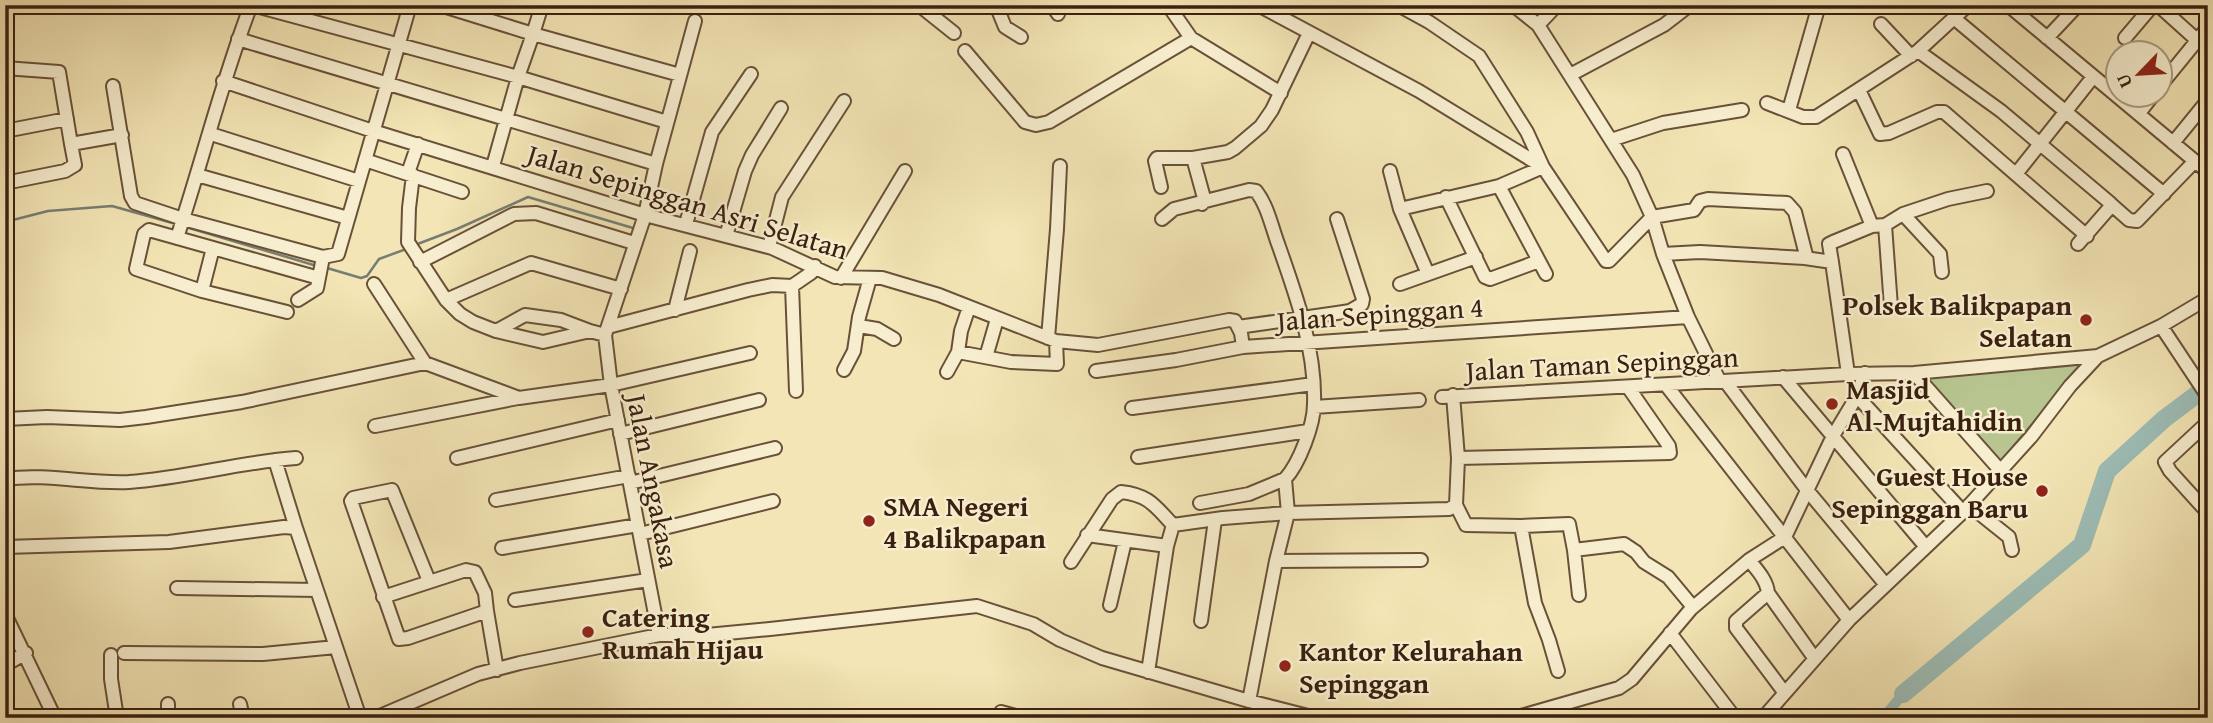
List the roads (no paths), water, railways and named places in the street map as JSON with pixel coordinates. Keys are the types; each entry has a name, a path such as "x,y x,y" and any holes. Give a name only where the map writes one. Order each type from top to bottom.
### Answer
{"street":[{"path":"178,237 211,134 223,81 252,5 518,77 667,122"},
{"path":"113,86 129,188 135,203 183,219 323,257 338,254 410,5"},
{"path":"440,5 680,75"},
{"path":"493,166 542,5"},
{"path":"919,5 954,33"},
{"path":"996,5 1005,27 1021,37"},
{"path":"1168,5 1191,38 1281,93"},
{"path":"1258,5 1419,91 1543,167"},
{"path":"1398,5 1429,22 1479,56 1527,132 1543,167 1606,261 1651,217 1694,210 1700,201 1708,199 1787,203 1795,212 1805,258"},
{"path":"1513,5 1538,25 1633,175 1688,317 1722,381 1886,585"},
{"path":"1538,25 1557,5"},
{"path":"1570,75 1664,25 1690,5"},
{"path":"1789,110 1819,5"},
{"path":"1767,103 1803,117 1816,117 1915,53 1968,5"},
{"path":"2008,5 2208,172"},
{"path":"2047,38 2078,5"},
{"path":"2125,38 2156,5 2208,50"},
{"path":"1955,19 2164,194"},
{"path":"607,331 644,218 695,21"},
{"path":"1881,24 1915,53 1971,87 2132,222 2143,217 2195,161"},
{"path":"2174,70 2208,27"},
{"path":"1161,187 1155,162 1157,158 1193,158 1228,152 1261,126 1281,93 1309,33"},
{"path":"965,51 1025,122 1036,125 1049,122 1191,38"},
{"path":"238,39 656,164"},
{"path":"5,68 59,72 75,165 72,168 5,183"},
{"path":"686,224 712,132 751,74"},
{"path":"2016,174 2093,77"},
{"name":"Jalan Sepinggan Asri Selatan","path":"223,81 373,131 493,166 644,218 686,224 769,247 813,270 841,278 892,280 939,295 1052,340 1098,345"},
{"path":"1858,90 1881,134 1937,112 1944,112 2016,174 2082,240 2112,205"},
{"path":"2173,143 2208,100"},
{"path":"769,247 782,197 844,101"},
{"path":"726,236 748,163 781,108"},
{"path":"2139,113 2143,108"},
{"path":"1611,140 1663,123 1742,110"},
{"path":"5,131 67,119"},
{"path":"211,134 359,181"},
{"path":"71,144 121,135"},
{"path":"418,144 410,174 408,242 446,300 460,314 496,331 543,342 590,331 607,331 748,290 772,285 793,286 813,270"},
{"path":"1843,154 1879,226 1891,307"},
{"path":"1193,158 1204,198 1202,204"},
{"path":"365,160 462,192"},
{"path":"958,352 1011,362 1057,363 1052,340 1060,166"},
{"path":"1399,209 1499,186 1543,167"},
{"path":"841,278 905,171"},
{"path":"1390,171 1399,209 1428,274"},
{"path":"197,175 348,218"},
{"path":"1499,186 1546,274"},
{"path":"1162,219 1174,209 1249,190 1256,191 1270,221 1301,318 1313,384 1314,407 1308,431 1294,469 1285,481 1249,494 1200,503"},
{"path":"1848,374 1829,244 1879,226 1903,214 1948,199 1987,191"},
{"path":"1446,197 1485,277 1490,279 1539,261"},
{"path":"420,262 506,217 524,212 536,213 635,242"},
{"path":"1903,214 1940,254 1942,272"},
{"path":"1238,327 1350,311 1362,304 1363,299 1337,219"},
{"path":"287,312 202,291 136,269 147,231 153,230 319,278"},
{"path":"202,291 213,248"},
{"path":"676,310 690,251"},
{"path":"1663,254 1700,252 1832,262"},
{"path":"298,300 314,291 323,257"},
{"path":"1400,284 1476,257"},
{"path":"446,300 531,262 621,289"},
{"path":"844,370 854,351 870,278"},
{"path":"374,284 425,363"},
{"path":"793,286 796,391"},
{"path":"1763,718 1849,620 1966,508 2031,437 2070,386 2098,356 2161,326 2208,298"},
{"path":"947,372 958,352 969,307"},
{"path":"496,331 524,315 561,320 590,331"},
{"name":"Jalan Sepinggan 4","path":"1098,345 1230,320 1235,321 1241,333 1243,347 1688,317"},
{"path":"986,357 997,319"},
{"path":"859,322 894,338"},
{"path":"2161,326 2208,397"},
{"name":"Jalan Angakasa","path":"607,331 611,385 659,635"},
{"path":"1096,371 1243,347"},
{"path":"375,426 519,398 611,385 750,353"},
{"name":"Jalan Taman Sepinggan","path":"1456,505 1458,458 1448,396 1783,377 1914,373 2098,356"},
{"path":"5,419 47,417 120,420 146,417 242,402 425,363 519,398"},
{"path":"1514,718 1619,688 1632,679 1693,607 1749,560 1784,537 1833,436 1857,396 1865,373"},
{"path":"1914,373 1999,469"},
{"path":"1783,377 1926,547"},
{"path":"1132,408 1313,384"},
{"path":"1666,385 1849,620"},
{"path":"1458,458 1670,453 1669,446 1628,387"},
{"path":"1857,396 1966,508 2009,537 2012,550"},
{"path":"620,434 760,400"},
{"path":"1314,407 1419,400"},
{"path":"457,458 618,420"},
{"path":"2208,422 2165,462 2169,471 2208,513"},
{"path":"1138,457 1308,431"},
{"path":"496,500 629,479 775,448"},
{"path":"5,479 31,475 98,481 163,480 257,461 296,458"},
{"path":"275,460 360,718"},
{"path":"1249,701 1288,507 1285,481"},
{"path":"429,582 392,490 353,498 351,501 397,636 402,639 487,611"},
{"path":"1071,562 1112,499 1121,492 1150,500 1173,525"},
{"path":"502,548 639,529 773,501"},
{"path":"1173,525 1288,507 1449,509 1456,505 1466,525 1521,526 1565,522 1569,524 1579,595"},
{"path":"1201,621 1215,520"},
{"path":"1148,672 1167,546 1173,525"},
{"path":"1521,526 1535,603 1558,671"},
{"path":"5,547 169,542 285,527 296,528"},
{"path":"1087,535 1167,546"},
{"path":"1111,605 1125,541"},
{"path":"1574,551 1624,544 1636,552 1643,562 1668,578 1693,607"},
{"path":"1276,561 1421,560"},
{"path":"1749,560 1768,588 1768,593 1815,659"},
{"path":"383,597 466,570 475,572 485,593 496,670"},
{"path":"515,600 648,580"},
{"path":"177,589 317,590"},
{"path":"1768,593 1737,621 1736,628 1784,692"},
{"path":"374,718 464,679 520,663 659,635 707,635 977,606 1034,624 1060,640 1148,672 1316,718"},
{"path":"5,614 55,718"},
{"path":"1670,633 1735,718"},
{"path":"117,718 111,679 118,654 263,654 336,647"},
{"path":"5,665 26,653"},
{"path":"168,704 168,718"},
{"path":"240,704 243,718"},
{"path":"998,718 1001,712 1023,718"}],"waterway":[{"path":"415,245 528,197 633,228"},
{"path":"5,222 48,211 112,206 176,224"},
{"path":"186,227 317,266"},
{"path":"327,268 361,278 367,276 379,259 409,248"},
{"path":"1903,694 2082,545 2107,471 2164,419 2208,386"},
{"path":"1883,718 1903,694"}],"place":[{"name":"Polsek Balikpapan Selatan","path":"2086,320"},
{"name":"Masjid Al-Mujtahidin","path":"1832,404"},
{"name":"Guest House Sepinggan Baru","path":"2042,491"},
{"name":"SMA Negeri 4 Balikpapan","path":"869,521"},
{"name":"Catering Rumah Hijau","path":"588,632"},
{"name":"Kantor Kelurahan Sepinggan","path":"1285,666"}]}
